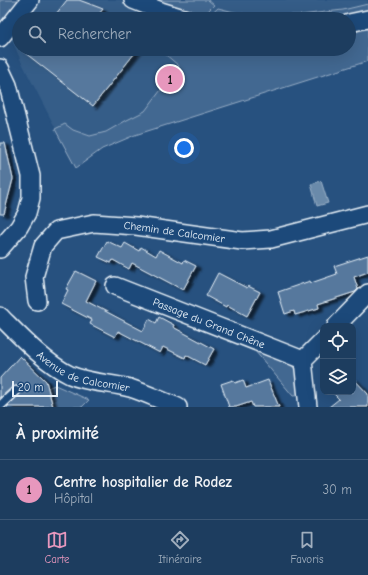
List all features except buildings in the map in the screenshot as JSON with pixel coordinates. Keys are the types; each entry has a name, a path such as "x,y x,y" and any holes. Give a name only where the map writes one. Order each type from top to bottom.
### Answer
{"street":[{"path":"21,12 30,0"},
{"path":"133,0 161,12"},
{"path":"356,22 368,19"},
{"path":"0,38 12,23"},
{"path":"0,68 8,85 31,176 31,198 26,213 19,227 0,249"},
{"name":"Chemin de Calcomier","path":"37,301 34,277 43,246 56,231 94,222 136,226 242,241 271,239 368,214"},
{"name":"Passage du Grand Chêne","path":"115,286 303,360"},
{"path":"339,323 368,293"},
{"name":"Avenue de Calcomier","path":"0,316 48,361 71,375 95,382 130,388 178,407"},
{"path":"308,407 303,360 320,343"}],"lane":[{"path":"1,405 16,390"}],"shaded area":[{"path":"0,0 368,0 368,61 135,135 102,149 76,168 19,56 356,56 356,12 12,12 12,40 0,31"},
{"path":"0,0 22,0 12,12 0,28"},
{"path":"148,0 208,0 214,5 207,12 189,12"},
{"path":"368,4 368,12 356,15 356,12 326,12 343,10"},
{"path":"218,8 234,12 214,12"},
{"path":"368,28 368,61 135,135 102,149 76,168 55,129 65,124 73,130 90,136 106,132 145,111 179,66 167,56 356,56 356,32"},
{"path":"321,181 328,203 317,206 311,184"},
{"path":"255,351 264,351 279,356 293,367 299,375 303,395 293,396"},
{"path":"55,385 89,400 82,407 54,407 47,388"}],"place":[{"name":"Centre hospitalier de Rodez","path":"170,79"}]}
